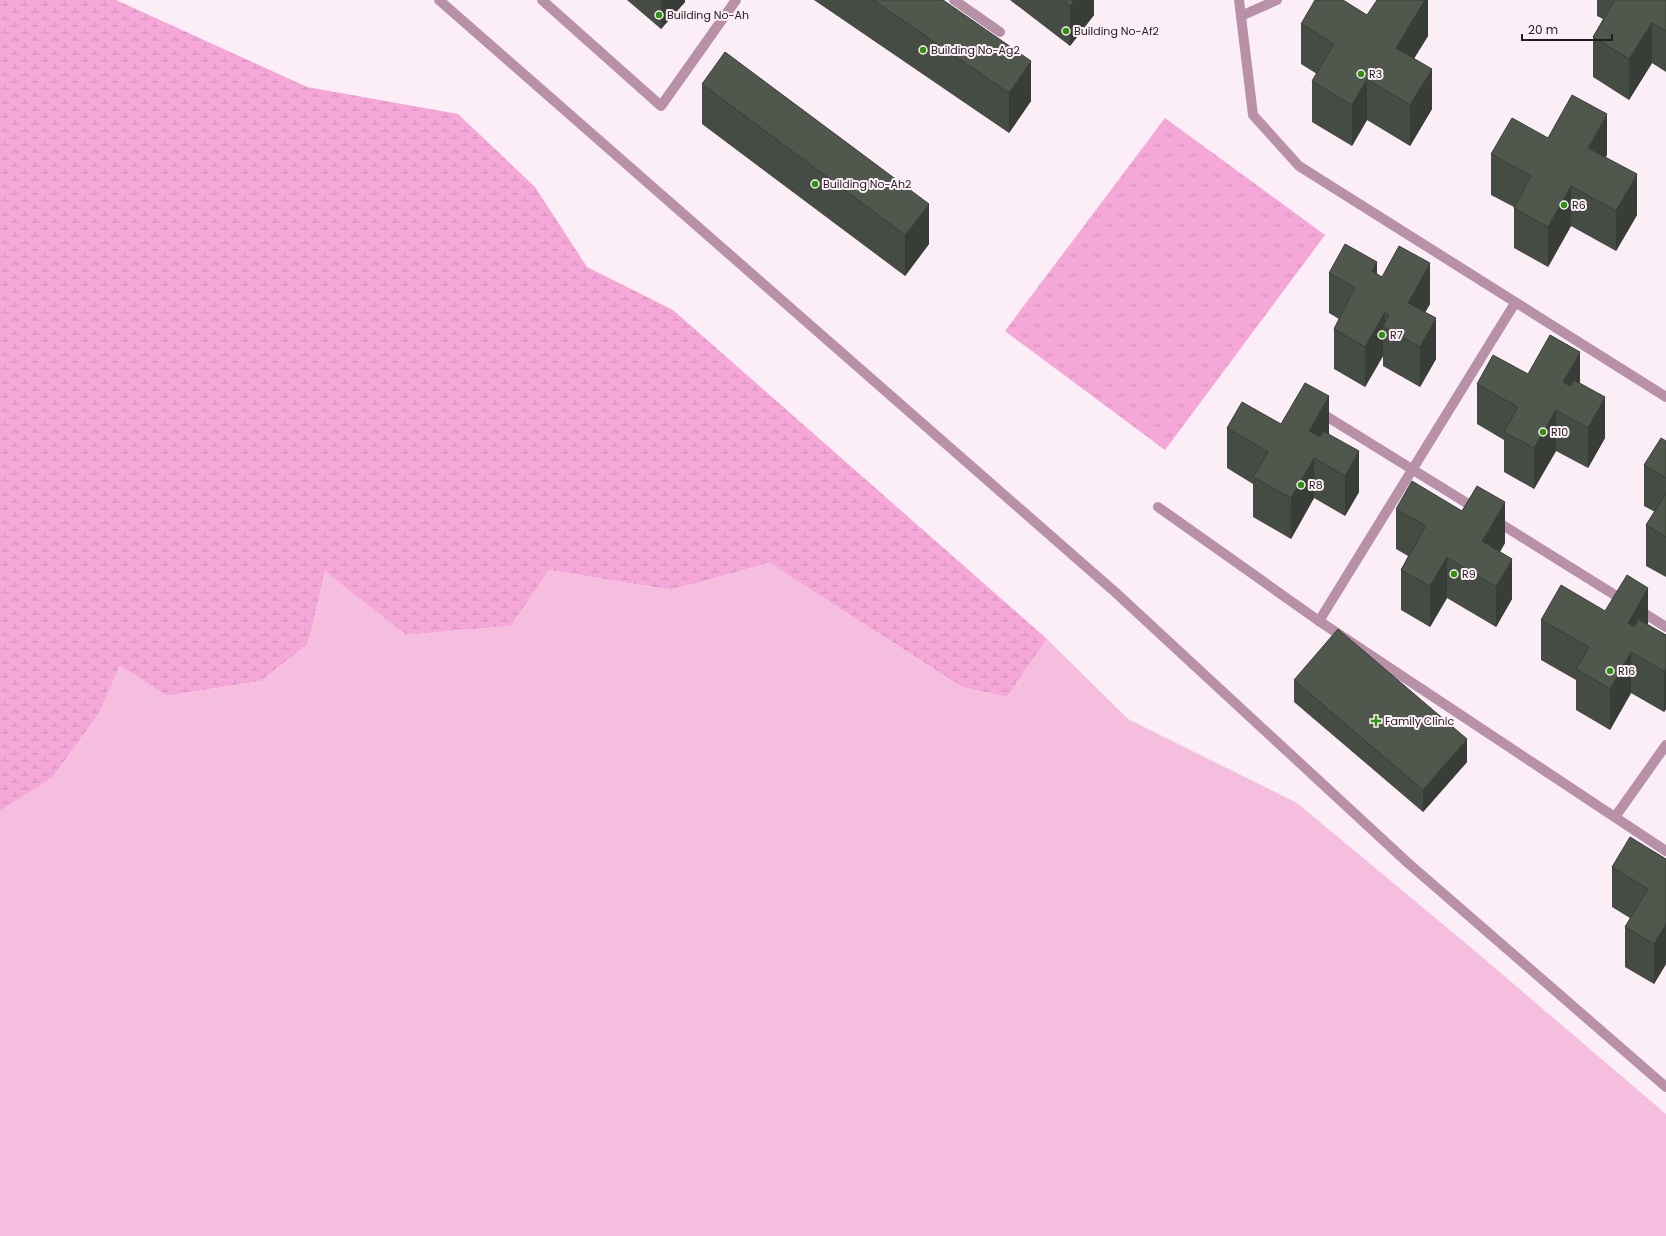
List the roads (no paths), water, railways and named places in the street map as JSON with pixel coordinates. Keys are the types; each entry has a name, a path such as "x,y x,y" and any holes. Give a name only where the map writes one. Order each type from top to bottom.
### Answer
{"street":[{"path":"439,0 1115,592 1408,863 1666,1087"},
{"path":"542,0 661,106 736,0"},
{"path":"954,0 1000,32"},
{"path":"1239,0 1253,115 1299,166 1666,397"},
{"path":"1241,16 1277,0"},
{"path":"1319,621 1516,303"},
{"path":"1308,404 1666,627"},
{"path":"1158,507 1319,621 1666,851"},
{"path":"1616,817 1666,745"}],"place":[{"name":"Building No-Ah","path":"659,15"},
{"name":"Building No-Af2","path":"1066,31"},
{"name":"Building No-Ag2","path":"923,50"},
{"name":"R3","path":"1361,74"},
{"name":"Building No-Ah2","path":"815,184"},
{"name":"R6","path":"1564,205"},
{"name":"R7","path":"1382,335"},
{"name":"R10","path":"1543,432"},
{"name":"R8","path":"1301,485"},
{"name":"R9","path":"1454,574"},
{"name":"R16","path":"1610,671"},
{"name":"Family Clinic","path":"1376,721"}]}
